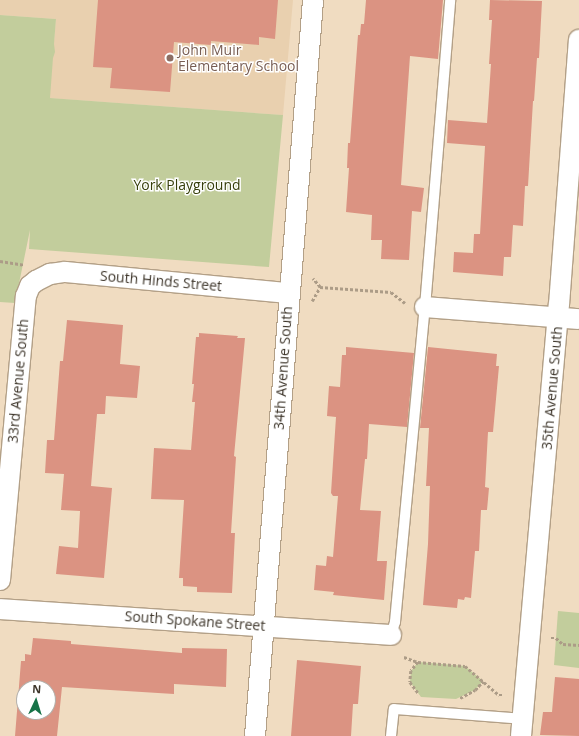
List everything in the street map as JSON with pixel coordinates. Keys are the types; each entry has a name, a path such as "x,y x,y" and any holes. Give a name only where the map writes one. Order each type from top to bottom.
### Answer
{"street":[{"name":"34th Avenue South","path":"255,736 313,0"},
{"name":"35th Avenue South","path":"522,728 558,317 579,40"},
{"name":"South Hinds Street","path":"31,273 50,274 65,272 289,293"},
{"name":"33rd Avenue South","path":"0,580 26,296 30,286 31,273"},
{"path":"417,307 579,319"},
{"name":"South Spokane Street","path":"0,609 391,635"}],"lane":[{"path":"391,635 395,622 417,307 450,0"},
{"path":"391,736 394,709 522,728"}],"path":[{"path":"0,261 22,263 31,273"},
{"path":"320,287 391,292 417,307"},
{"path":"549,631 549,638 556,638 563,644 579,645"},
{"path":"404,657 418,662 465,666 499,695"},
{"path":"418,662 411,670 410,682 421,697"},
{"path":"456,699 475,690 483,681"}],"shaded area":[{"name":"John Muir Elementary School","path":"0,0 293,0 283,115 49,98 56,19 0,15"}],"green space":[{"name":"York Playground","path":"0,15 56,19 54,44 55,52 53,58 50,98 283,115 269,267 29,249 30,230 15,303 0,302"},
{"path":"558,611 579,613 579,668 554,665"},
{"path":"418,662 465,666 483,681 475,690 456,699 421,697 410,682 411,671"}],"building":[{"path":"98,0 278,0 275,39 259,37 259,45 211,41 211,45 174,42 170,92 110,88 112,68 93,67"},
{"path":"366,0 443,0 438,59 410,56 401,185 424,188 421,212 412,211 409,260 381,259 382,240 371,240 372,215 346,212 349,168 347,168 348,143 350,143 358,35 360,35 361,24 364,24"},
{"path":"490,0 542,1 539,58 537,58 528,186 525,186 523,226 513,225 511,257 504,257 503,276 453,272 454,252 473,253 474,234 480,234 485,146 447,143 448,120 487,123 491,64 489,64 492,20 489,20"},
{"path":"67,320 123,325 120,364 140,366 137,398 106,396 105,414 97,414 91,486 112,488 104,578 56,574 59,546 78,548 80,511 61,510 64,474 45,473 47,440 54,440 60,361 63,361"},
{"path":"199,333 238,336 237,338 245,338 234,456 236,457 231,533 235,533 232,593 197,592 197,587 183,586 183,578 179,578 184,500 151,499 154,448 191,450 195,402 192,402 194,384 192,384 196,337 199,337"},
{"path":"346,347 414,353 407,427 369,424 367,459 365,459 360,510 381,511 377,561 387,561 384,600 333,595 334,592 314,590 316,565 326,566 327,556 333,557 338,496 333,496 331,493 336,417 327,416 329,386 340,387 342,355 346,355"},
{"path":"428,347 497,354 496,366 499,366 493,432 488,432 485,487 489,488 487,510 481,510 479,551 475,551 471,598 465,597 464,600 458,599 457,608 423,605 428,544 430,486 426,486 429,428 420,428"},
{"path":"33,638 71,641 71,644 182,653 182,648 227,649 226,687 174,684 174,694 62,687 57,736 15,736 16,720 56,720 56,680 19,680 21,661 25,661 25,654 31,655"},
{"path":"297,660 361,666 358,704 353,704 351,736 291,736"},
{"path":"555,677 579,679 579,736 540,735 543,712 552,712"}],"place":[{"name":"John Muir Elementary School","path":"170,58"}]}
